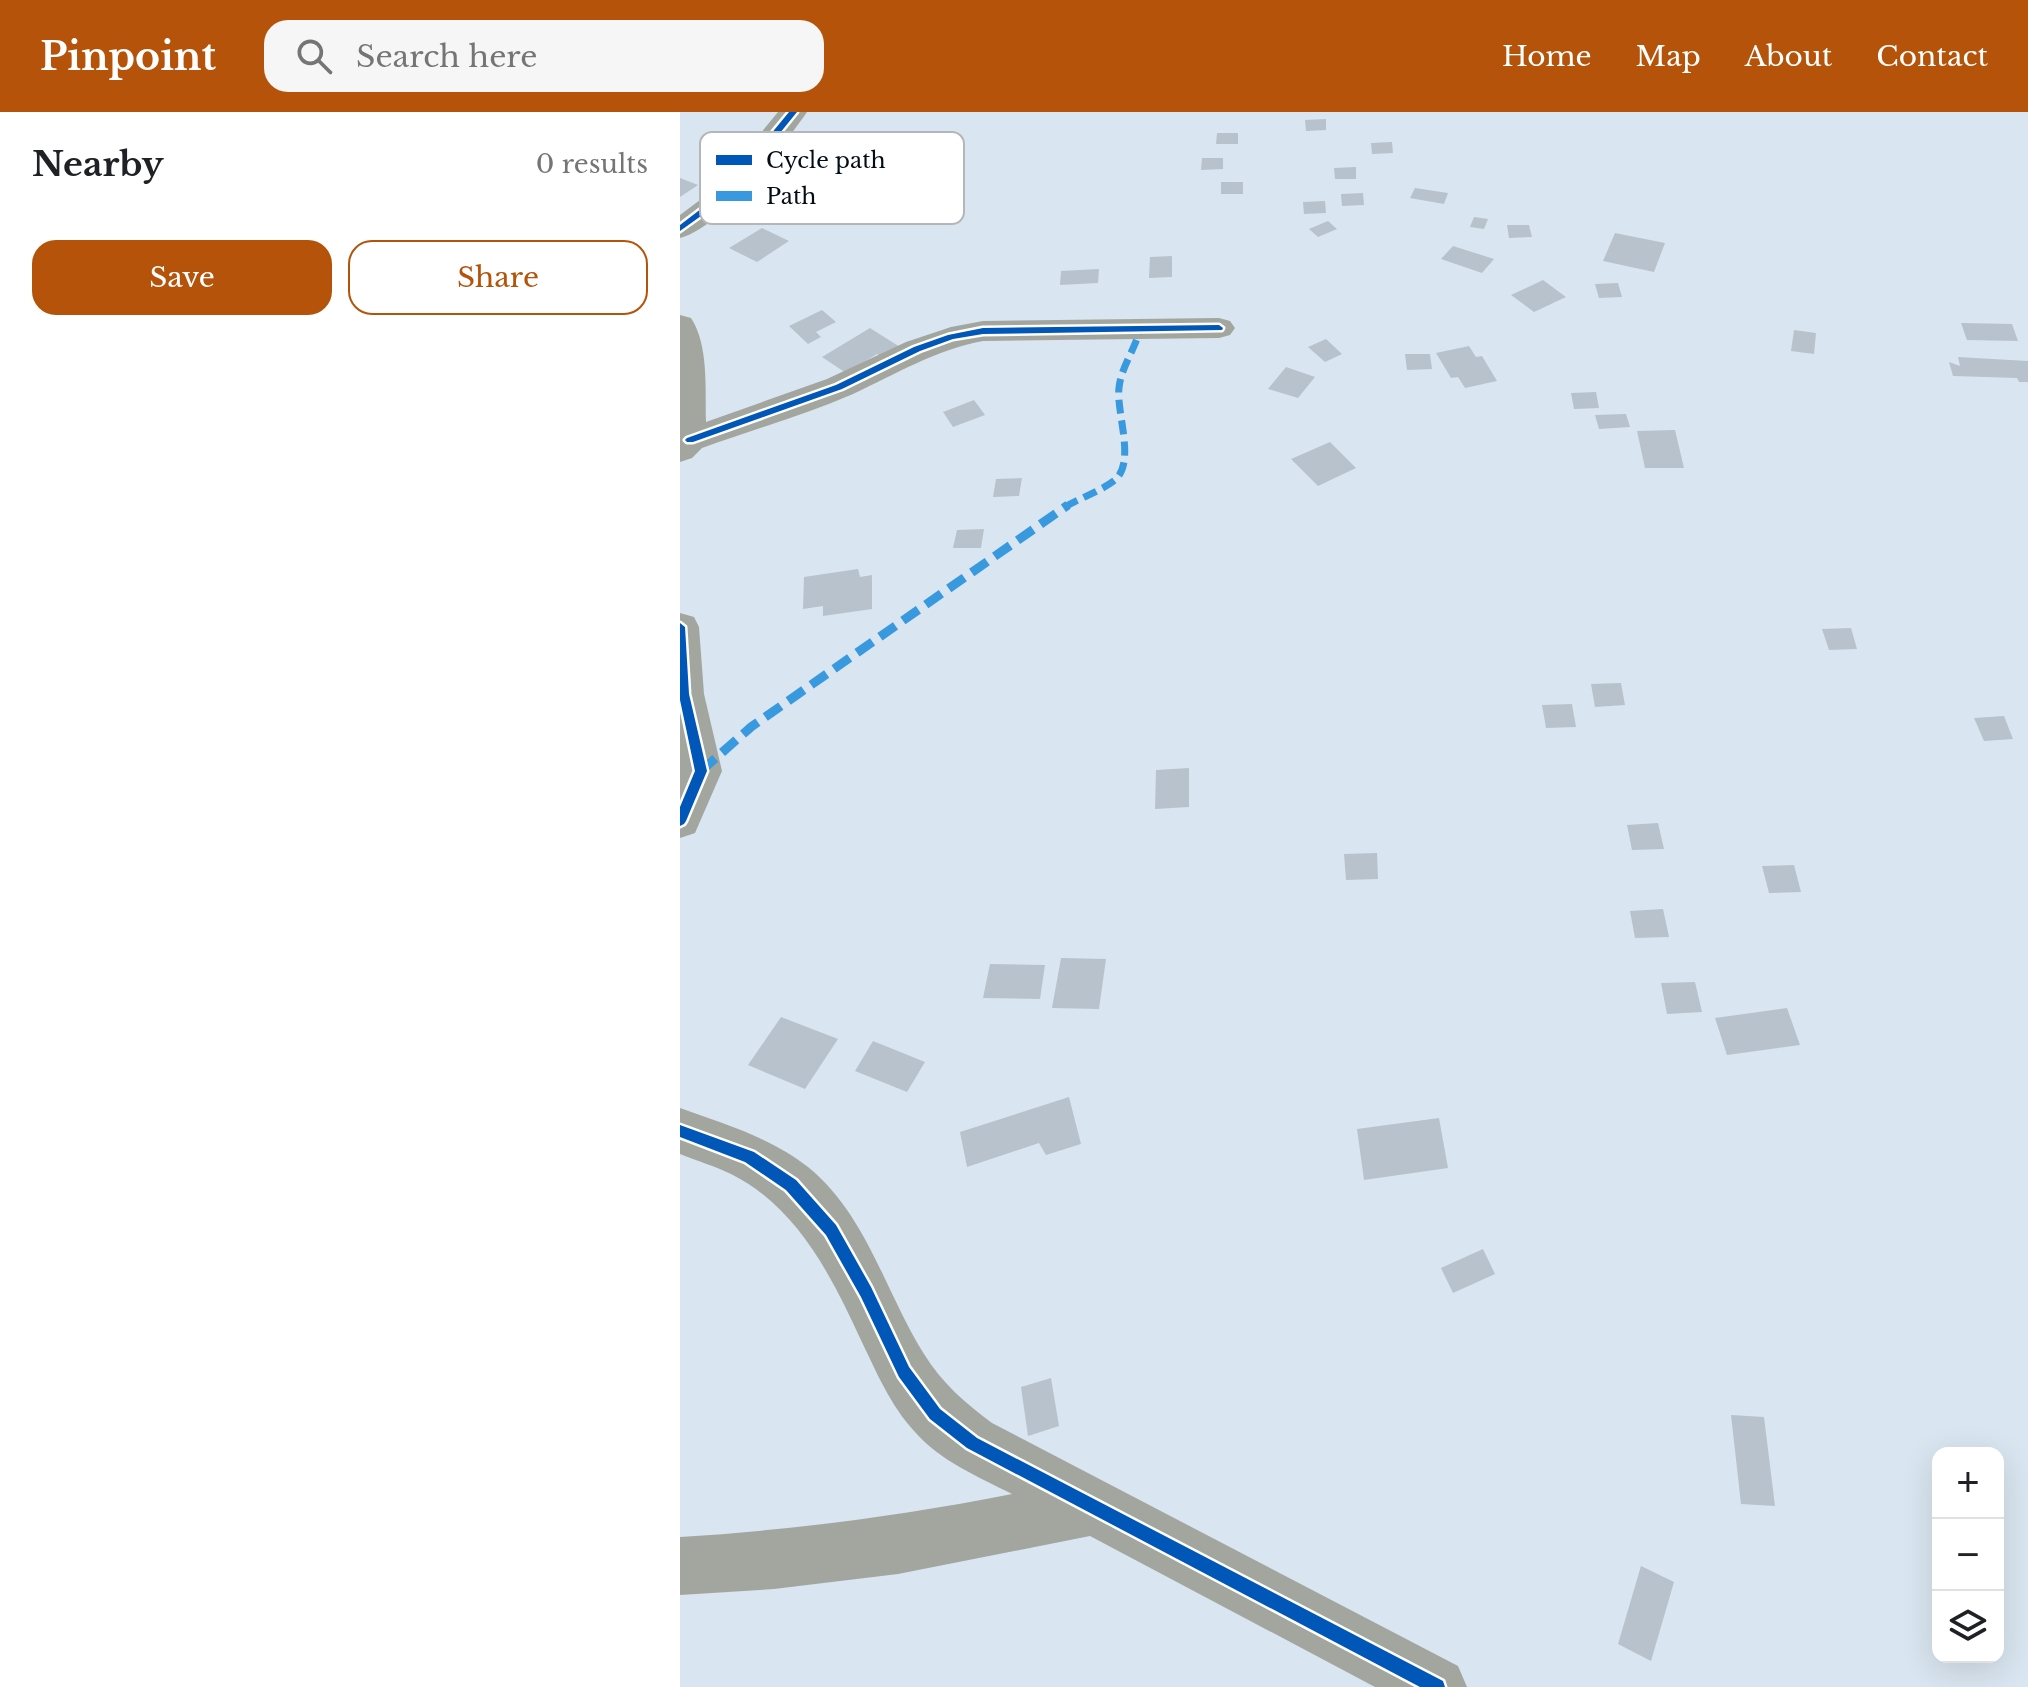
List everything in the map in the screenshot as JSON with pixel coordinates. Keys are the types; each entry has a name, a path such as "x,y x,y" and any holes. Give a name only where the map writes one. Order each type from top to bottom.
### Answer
{"street":[{"path":"777,132 793,112"},
{"path":"680,229 700,214"},
{"path":"680,325 687,361 685,445 795,404 951,337 998,331 1219,328"},
{"path":"680,627 684,694 701,771 680,821"},
{"path":"680,1131 749,1157 791,1185 831,1230 866,1292 904,1372 935,1414 972,1443 1437,1687"},
{"path":"680,1566 774,1560 898,1545 1092,1507"}],"building":[{"path":"1326,119 1326,130 1306,131 1305,120"},
{"path":"1217,133 1238,133 1238,144 1216,144"},
{"path":"1392,142 1393,153 1372,154 1371,143"},
{"path":"1202,158 1223,158 1223,169 1201,170"},
{"path":"1356,167 1356,179 1335,179 1334,168"},
{"path":"680,178 698,185 680,197"},
{"path":"1221,182 1243,182 1243,194 1221,194"},
{"path":"1415,188 1448,193 1444,204 1410,198"},
{"path":"1363,193 1364,205 1342,206 1341,194"},
{"path":"1325,201 1326,213 1304,214 1303,202"},
{"path":"1474,217 1488,219 1484,229 1470,227"},
{"path":"1328,221 1337,229 1318,237 1309,229"},
{"path":"1507,225 1529,225 1532,237 1509,238"},
{"path":"762,228 789,241 757,262 729,248"},
{"path":"1615,233 1665,243 1654,272 1603,261"},
{"path":"1453,246 1494,259 1482,273 1441,259"},
{"path":"1172,256 1172,277 1149,278 1150,257"},
{"path":"1099,269 1098,283 1060,285 1061,271"},
{"path":"1543,280 1566,297 1534,312 1511,295"},
{"path":"1618,283 1622,297 1599,298 1595,284"},
{"path":"822,310 836,322 816,332 821,337 808,344 789,326"},
{"path":"1961,323 2012,324 2018,341 1967,340"},
{"path":"870,328 900,347 882,358 877,354 846,373 822,357"},
{"path":"1794,330 1816,333 1814,354 1791,351"},
{"path":"1326,339 1342,354 1325,362 1308,347"},
{"path":"1469,346 1476,357 1482,356 1497,381 1465,388 1458,377 1451,378 1436,353"},
{"path":"1405,354 1430,354 1432,369 1407,370"},
{"path":"1958,357 2028,361 2028,382 2019,382 2017,378 1953,376 1949,362 1960,366"},
{"path":"1286,367 1315,377 1298,398 1268,389"},
{"path":"1596,392 1599,408 1574,409 1571,393"},
{"path":"974,400 985,415 953,427 943,412"},
{"path":"1626,414 1630,427 1599,429 1595,415"},
{"path":"1675,430 1684,468 1645,468 1637,431"},
{"path":"1330,442 1356,468 1318,486 1291,459"},
{"path":"1022,478 1019,496 993,497 996,479"},
{"path":"984,529 981,548 953,548 957,530"},
{"path":"858,569 860,577 872,575 872,609 823,616 823,606 803,609 804,577"},
{"path":"1851,628 1857,649 1829,650 1822,629"},
{"path":"1621,683 1625,705 1595,707 1591,684"},
{"path":"1572,704 1576,727 1546,728 1542,705"},
{"path":"2004,716 2013,739 1984,741 1974,718"},
{"path":"1189,768 1189,807 1155,809 1156,770"},
{"path":"1658,823 1664,849 1632,850 1627,825"},
{"path":"1377,853 1378,879 1346,880 1344,854"},
{"path":"1794,865 1801,892 1769,893 1762,866"},
{"path":"1663,909 1669,937 1635,938 1630,911"},
{"path":"1061,958 1106,959 1099,1009 1052,1008"},
{"path":"990,964 1045,965 1040,999 983,998"},
{"path":"1695,982 1702,1012 1667,1014 1661,983"},
{"path":"1787,1008 1800,1045 1727,1055 1715,1018"},
{"path":"781,1017 838,1039 805,1089 748,1065"},
{"path":"873,1041 925,1062 907,1092 855,1071"},
{"path":"1069,1097 1081,1144 1046,1155 1039,1143 967,1167 960,1132"},
{"path":"1439,1118 1448,1168 1364,1180 1357,1129"},
{"path":"1483,1249 1495,1274 1453,1293 1441,1268"},
{"path":"1051,1378 1059,1426 1028,1436 1021,1387"},
{"path":"1731,1415 1764,1417 1775,1506 1741,1504"},
{"path":"1641,1566 1674,1582 1651,1661 1618,1644"}],"marked path":[{"path":"701,771 751,727 893,630 1055,512 1116,479 1123,469 1125,454 1118,392 1121,373 1135,348 1140,329"}],"cycle path":[{"path":"777,132 793,112"},
{"path":"680,229 700,214"},
{"path":"690,440 839,387 917,349 951,337 983,331 1219,328"},
{"path":"680,627 684,694 701,771 680,821"},
{"path":"680,1131 749,1157 791,1185 831,1230 866,1292 904,1372 935,1414 972,1443 1437,1687"}]}
